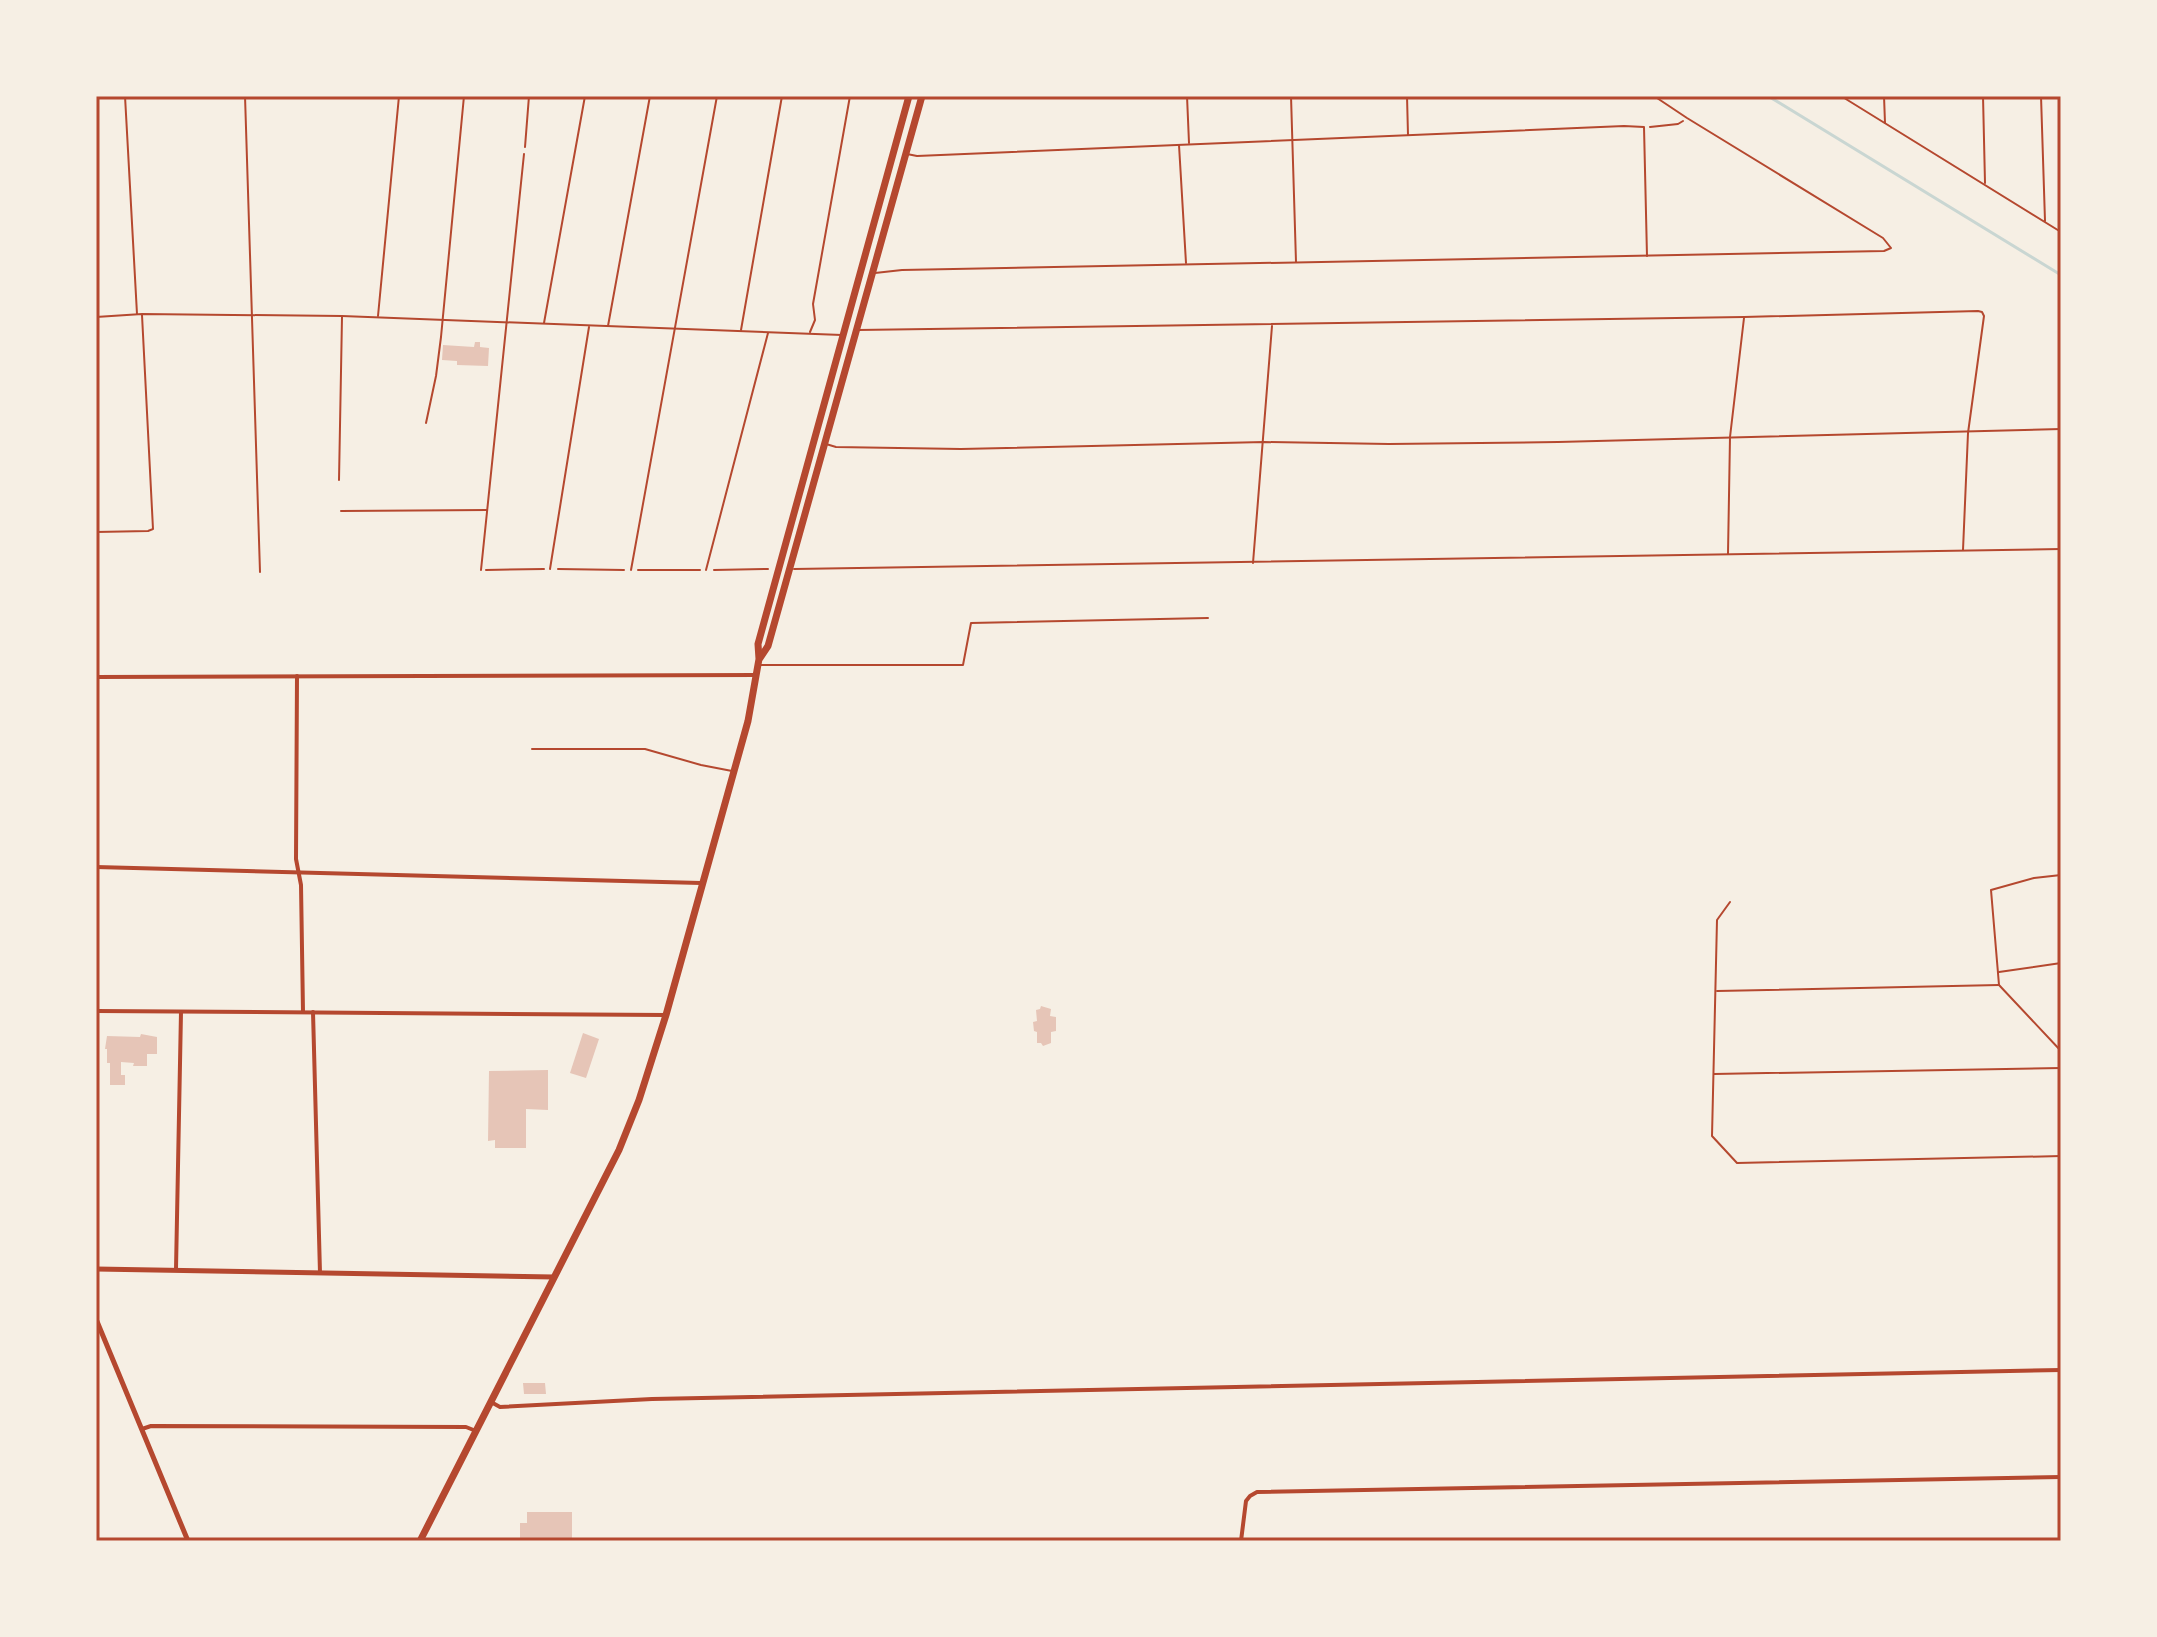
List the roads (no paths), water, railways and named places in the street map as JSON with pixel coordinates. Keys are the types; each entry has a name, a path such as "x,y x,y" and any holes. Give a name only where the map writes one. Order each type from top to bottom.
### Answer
{"main road":[{"path":"420,1541 626,1135 646,1080 748,721 758,644 909,96"},
{"path":"758,662 768,646 922,96"},
{"path":"843,335 856,333"}],"street":[{"path":"96,677 756,675"},
{"path":"297,676 296,859 301,885 303,1012"},
{"path":"96,867 704,883"},
{"path":"96,1011 666,1015"},
{"path":"176,1269 181,1012"},
{"path":"313,1012 320,1273"},
{"path":"96,1269 555,1277"},
{"path":"96,1319 188,1541"},
{"path":"491,1402 500,1407 659,1399 2061,1370"},
{"path":"142,1429 151,1426 466,1427 476,1431"},
{"path":"1241,1541 1245,1504 1257,1492 2061,1477"}],"lane":[{"path":"125,96 137,314"},
{"path":"245,96 260,572"},
{"path":"378,317 399,96"},
{"path":"426,423 436,376 464,96"},
{"path":"544,324 585,96"},
{"path":"608,326 650,96"},
{"path":"631,570 717,96"},
{"path":"741,330 782,96"},
{"path":"810,334 815,320 813,304 850,96"},
{"path":"1187,96 1189,144"},
{"path":"1291,96 1296,263"},
{"path":"1407,96 1408,135"},
{"path":"874,273 902,270 1647,257 1884,251 1891,248 1883,238 1654,96"},
{"path":"1841,96 2061,232"},
{"path":"1884,96 1885,124"},
{"path":"1983,96 1985,184"},
{"path":"2041,96 2045,222"},
{"path":"906,154 917,156 1644,127 1647,257"},
{"path":"1179,144 1186,265"},
{"path":"481,570 524,154"},
{"path":"856,333 1982,312 1984,316 1968,433 1963,550"},
{"path":"96,317 137,314 342,316 843,335"},
{"path":"96,532 153,529 142,314"},
{"path":"339,480 342,316"},
{"path":"1728,554 1730,437 1744,317"},
{"path":"1253,563 1272,325"},
{"path":"550,569 590,326"},
{"path":"706,570 769,332"},
{"path":"825,444 836,447 961,449 1264,442 1450,443 2061,429"},
{"path":"341,511 487,510"},
{"path":"789,569 2061,549"},
{"path":"758,662 963,665 971,623 1208,618"},
{"path":"532,749 645,749 734,771"}],"waterway":[{"path":"1768,96 2061,275"}]}
